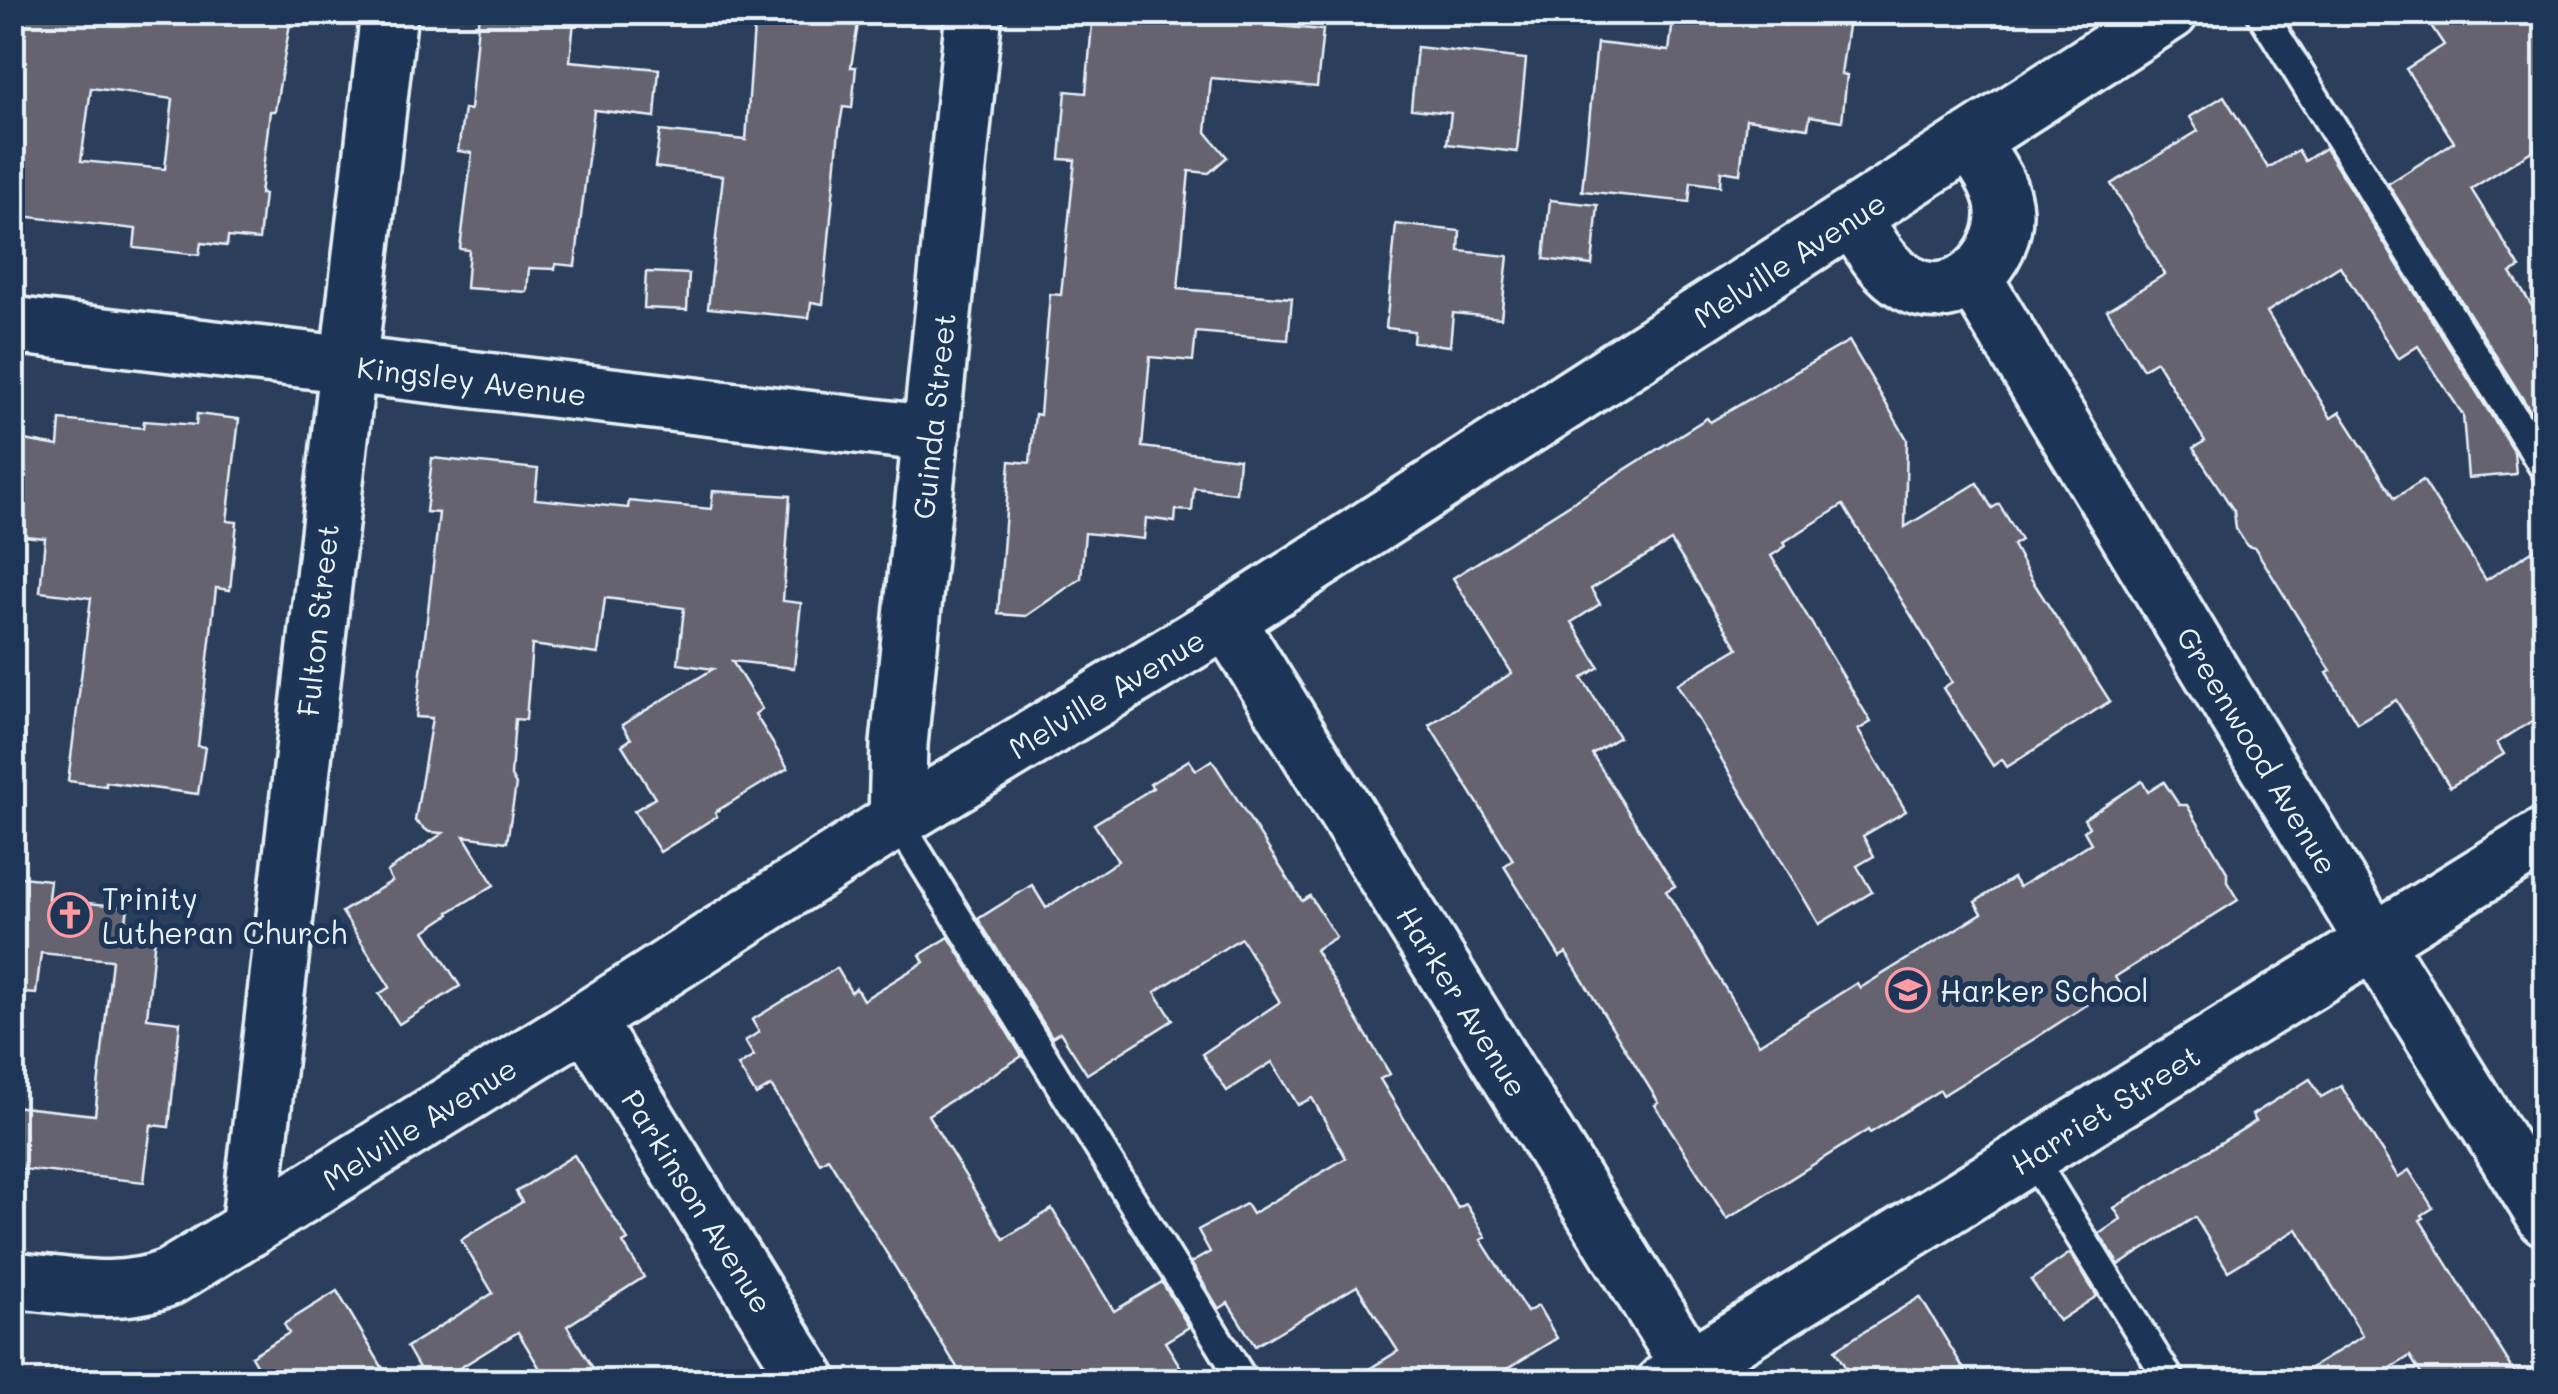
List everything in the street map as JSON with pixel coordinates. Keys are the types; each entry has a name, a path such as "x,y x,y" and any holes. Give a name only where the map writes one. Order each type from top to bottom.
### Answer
{"street":[{"name":"Fulton Street","path":"249,1229 388,12"},
{"name":"Guinda Street","path":"897,820 898,744 974,12"},
{"name":"Melville Avenue","path":"12,1280 114,1290 143,1288 170,1277 586,1020 897,820 1227,620 2170,12"},
{"path":"1853,218 1890,270 1910,285 1938,290 1974,278 1991,261 2004,211 1998,186 1971,141"},
{"name":"Greenwood Avenue","path":"1974,278 2374,942 2546,1218"},
{"name":"Kingsley Avenue","path":"12,326 932,434"},
{"name":"Harker Avenue","path":"1227,620 1684,1376"},
{"name":"Harriet Street","path":"1684,1376 2030,1155 2546,835"},
{"name":"Parkinson Avenue","path":"586,1020 810,1382"}],"lane":[{"path":"2261,12 2546,470"},
{"path":"897,820 1244,1382"},
{"path":"2030,1155 2171,1382"}],"building":[{"path":"12,12 292,12 275,111 270,111 259,240 228,237 227,246 201,243 199,255 134,248 136,229 12,215","holes":["91,88 173,99 165,169 81,161"]},
{"path":"479,12 574,21 570,61 659,69 655,117 594,110 575,266 529,268 527,292 466,288 469,250 460,249 472,153 458,151 464,109 470,110"},
{"path":"775,12 860,12 851,67 856,67 852,108 843,107 839,130 823,304 811,302 809,318 708,308 723,176 655,167 660,131 746,140 754,26 773,28"},
{"path":"1093,12 1233,12 1232,22 1323,30 1317,87 1211,78 1206,132 1227,157 1209,173 1189,171 1178,289 1292,298 1288,340 1196,332 1193,361 1150,357 1142,447 1239,459 1236,493 1194,488 1192,511 1176,510 1175,522 1146,518 1144,539 1085,533 1081,578 1026,616 998,614 1010,461 1030,463 1035,414 1040,415 1050,294 1061,295 1075,160 1060,159 1066,91 1086,93"},
{"path":"1674,12 1786,25 1787,12 1850,12 1841,74 1847,75 1842,121 1810,116 1808,128 1746,119 1740,174 1721,171 1720,186 1691,182 1689,202 1582,191 1597,43 1669,51"},
{"path":"2422,12 2546,12 2546,142 2471,189 2520,268 2511,273 2546,328 2546,403 2531,412 2388,184 2454,142 2406,69 2444,45"},
{"path":"1417,47 1526,59 1517,152 1447,144 1451,113 1411,109"},
{"path":"2224,96 2268,168 2298,150 2305,161 2325,148 2514,452 2516,474 2468,478 2463,415 2418,346 2398,359 2340,266 2267,312 2331,418 2340,412 2395,498 2423,480 2486,580 2546,542 2546,712 2497,743 2504,754 2450,787 2396,700 2357,723 2327,673 2331,671 2255,548 2247,546 2236,529 2234,511 2193,448 2205,441 2156,361 2143,369 2107,310 2165,274 2111,184 2198,131 2190,117"},
{"path":"1550,200 1598,205 1592,265 1544,259"},
{"path":"1396,224 1460,231 1459,251 1508,256 1501,318 1453,313 1450,346 1413,342 1414,331 1386,328"},
{"path":"646,272 689,274 687,310 644,308"},
{"path":"1849,341 1907,439 1905,527 1977,483 1992,508 1999,504 2021,540 2013,545 2032,580 2110,701 2007,767 2002,759 1993,766 1943,688 1952,682 1843,505 1784,542 1786,546 1771,556 1871,722 1858,730 1906,811 1863,836 1874,856 1857,866 1872,892 1819,924 1677,684 1738,648 1671,541 1591,589 1600,604 1572,622 1599,667 1582,678 1619,737 1592,754 1675,886 1666,891 1759,1044 1982,913 1975,902 2013,878 2019,887 2091,843 2084,831 2089,827 2084,819 2142,781 2148,792 2164,782 2179,805 2187,805 2227,872 2227,882 2238,900 2115,977 2119,984 2034,1039 1943,1095 1940,1090 1870,1133 1868,1130 1727,1219 1566,953 1560,957 1504,866 1513,860 1429,725 1512,673 1453,578 1707,418 1710,422"},
{"path":"197,414 239,419 227,521 237,522 230,590 216,588 198,746 205,747 198,794 68,781 91,598 40,592 45,538 12,535 12,498 24,440 58,446 60,420 143,428 144,421 196,425"},
{"path":"432,458 538,469 535,499 628,508 629,501 711,509 713,491 790,496 783,601 801,603 794,668 732,661 762,709 755,714 788,768 715,812 717,816 660,852 634,811 655,798 622,745 631,739 622,725 713,669 678,664 684,608 605,598 598,654 532,645 526,720 515,719 511,776 516,785 507,842 464,836 494,885 425,931 460,986 399,1024 379,994 390,987 342,912 392,881 387,872 443,833 429,832 415,821 432,718 416,717 439,513 426,512"},
{"path":"1189,760 1196,770 1212,760 1302,901 1310,896 1336,937 1315,950 1390,1074 1380,1079 1458,1208 1466,1204 1486,1237 1481,1240 1527,1312 1538,1306 1557,1338 1486,1382 1348,1382 1398,1351 1357,1286 1255,1346 1228,1303 1219,1309 1191,1263 1210,1252 1198,1230 1246,1204 1252,1214 1346,1158 1312,1098 1298,1105 1272,1062 1227,1091 1202,1054 1280,1002 1241,938 1155,992 1173,1020 1087,1074 1060,1032 1052,1037 978,919 1032,885 1046,908 1118,861 1094,824 1153,788 1150,784"},
{"path":"12,876 50,880 48,899 128,907 126,922 156,925 147,1018 180,1022 169,1127 151,1125 144,1182 12,1168 12,1106 95,1115 112,960 41,953 36,994 12,992"},
{"path":"949,937 1022,1056 928,1115 1004,1239 1052,1209 1114,1311 1162,1282 1189,1327 1165,1342 1190,1382 966,1382 828,1158 820,1163 771,1086 756,1095 738,1066 754,1056 745,1041 759,1032 752,1020 837,968 851,992 856,988 863,1000 924,962 920,955"},
{"path":"2310,1079 2321,1097 2341,1086 2398,1177 2409,1170 2433,1208 2420,1220 2521,1382 2426,1382 2410,1356 2369,1382 2288,1382 2363,1336 2297,1229 2228,1271 2195,1217 2119,1265 2099,1234 2121,1219 2114,1208 2256,1121 2252,1115"},
{"path":"574,1155 628,1240 623,1243 644,1277 567,1326 594,1370 576,1382 548,1382 518,1332 437,1382 427,1382 407,1347 493,1293 461,1240 522,1202 516,1192"},
{"path":"2070,1253 2097,1296 2059,1321 2031,1280"},
{"path":"337,1291 391,1382 266,1382 251,1356 289,1333 284,1324"},
{"path":"1920,1297 1972,1382 1854,1382 1835,1350"}],"place":[{"name":"Trinity Lutheran Church","path":"70,915"},
{"name":"Harker School","path":"1908,990"}]}
